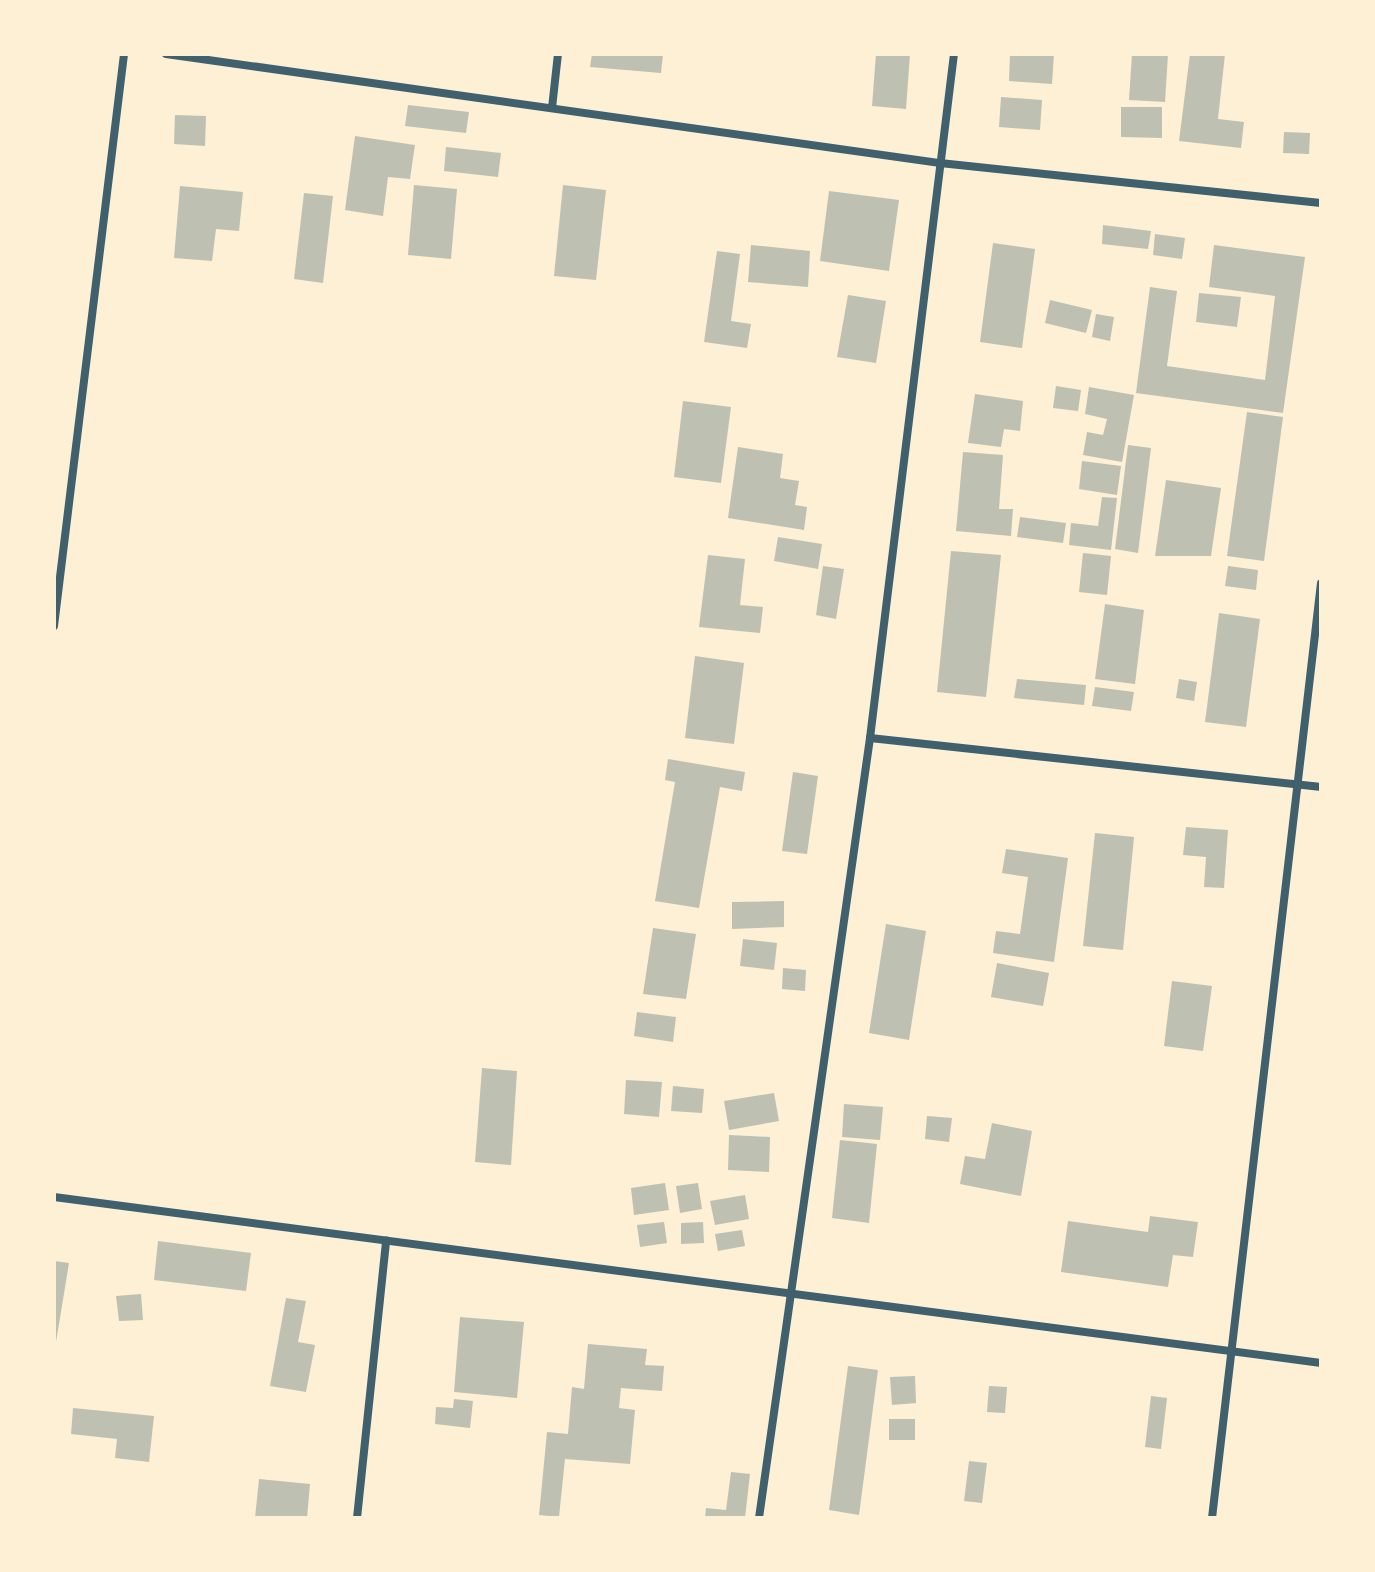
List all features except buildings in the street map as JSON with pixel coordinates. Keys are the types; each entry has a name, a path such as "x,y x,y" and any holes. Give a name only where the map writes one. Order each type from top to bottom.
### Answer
{"street":[{"path":"54,626 124,54"},
{"path":"166,54 940,163 1321,203"},
{"path":"552,108 558,54"},
{"path":"759,1518 786,1295 870,738 954,54"},
{"path":"1212,1518 1321,583"},
{"path":"870,738 1321,787"},
{"path":"54,1197 1321,1363"},
{"path":"357,1518 386,1241"}]}
